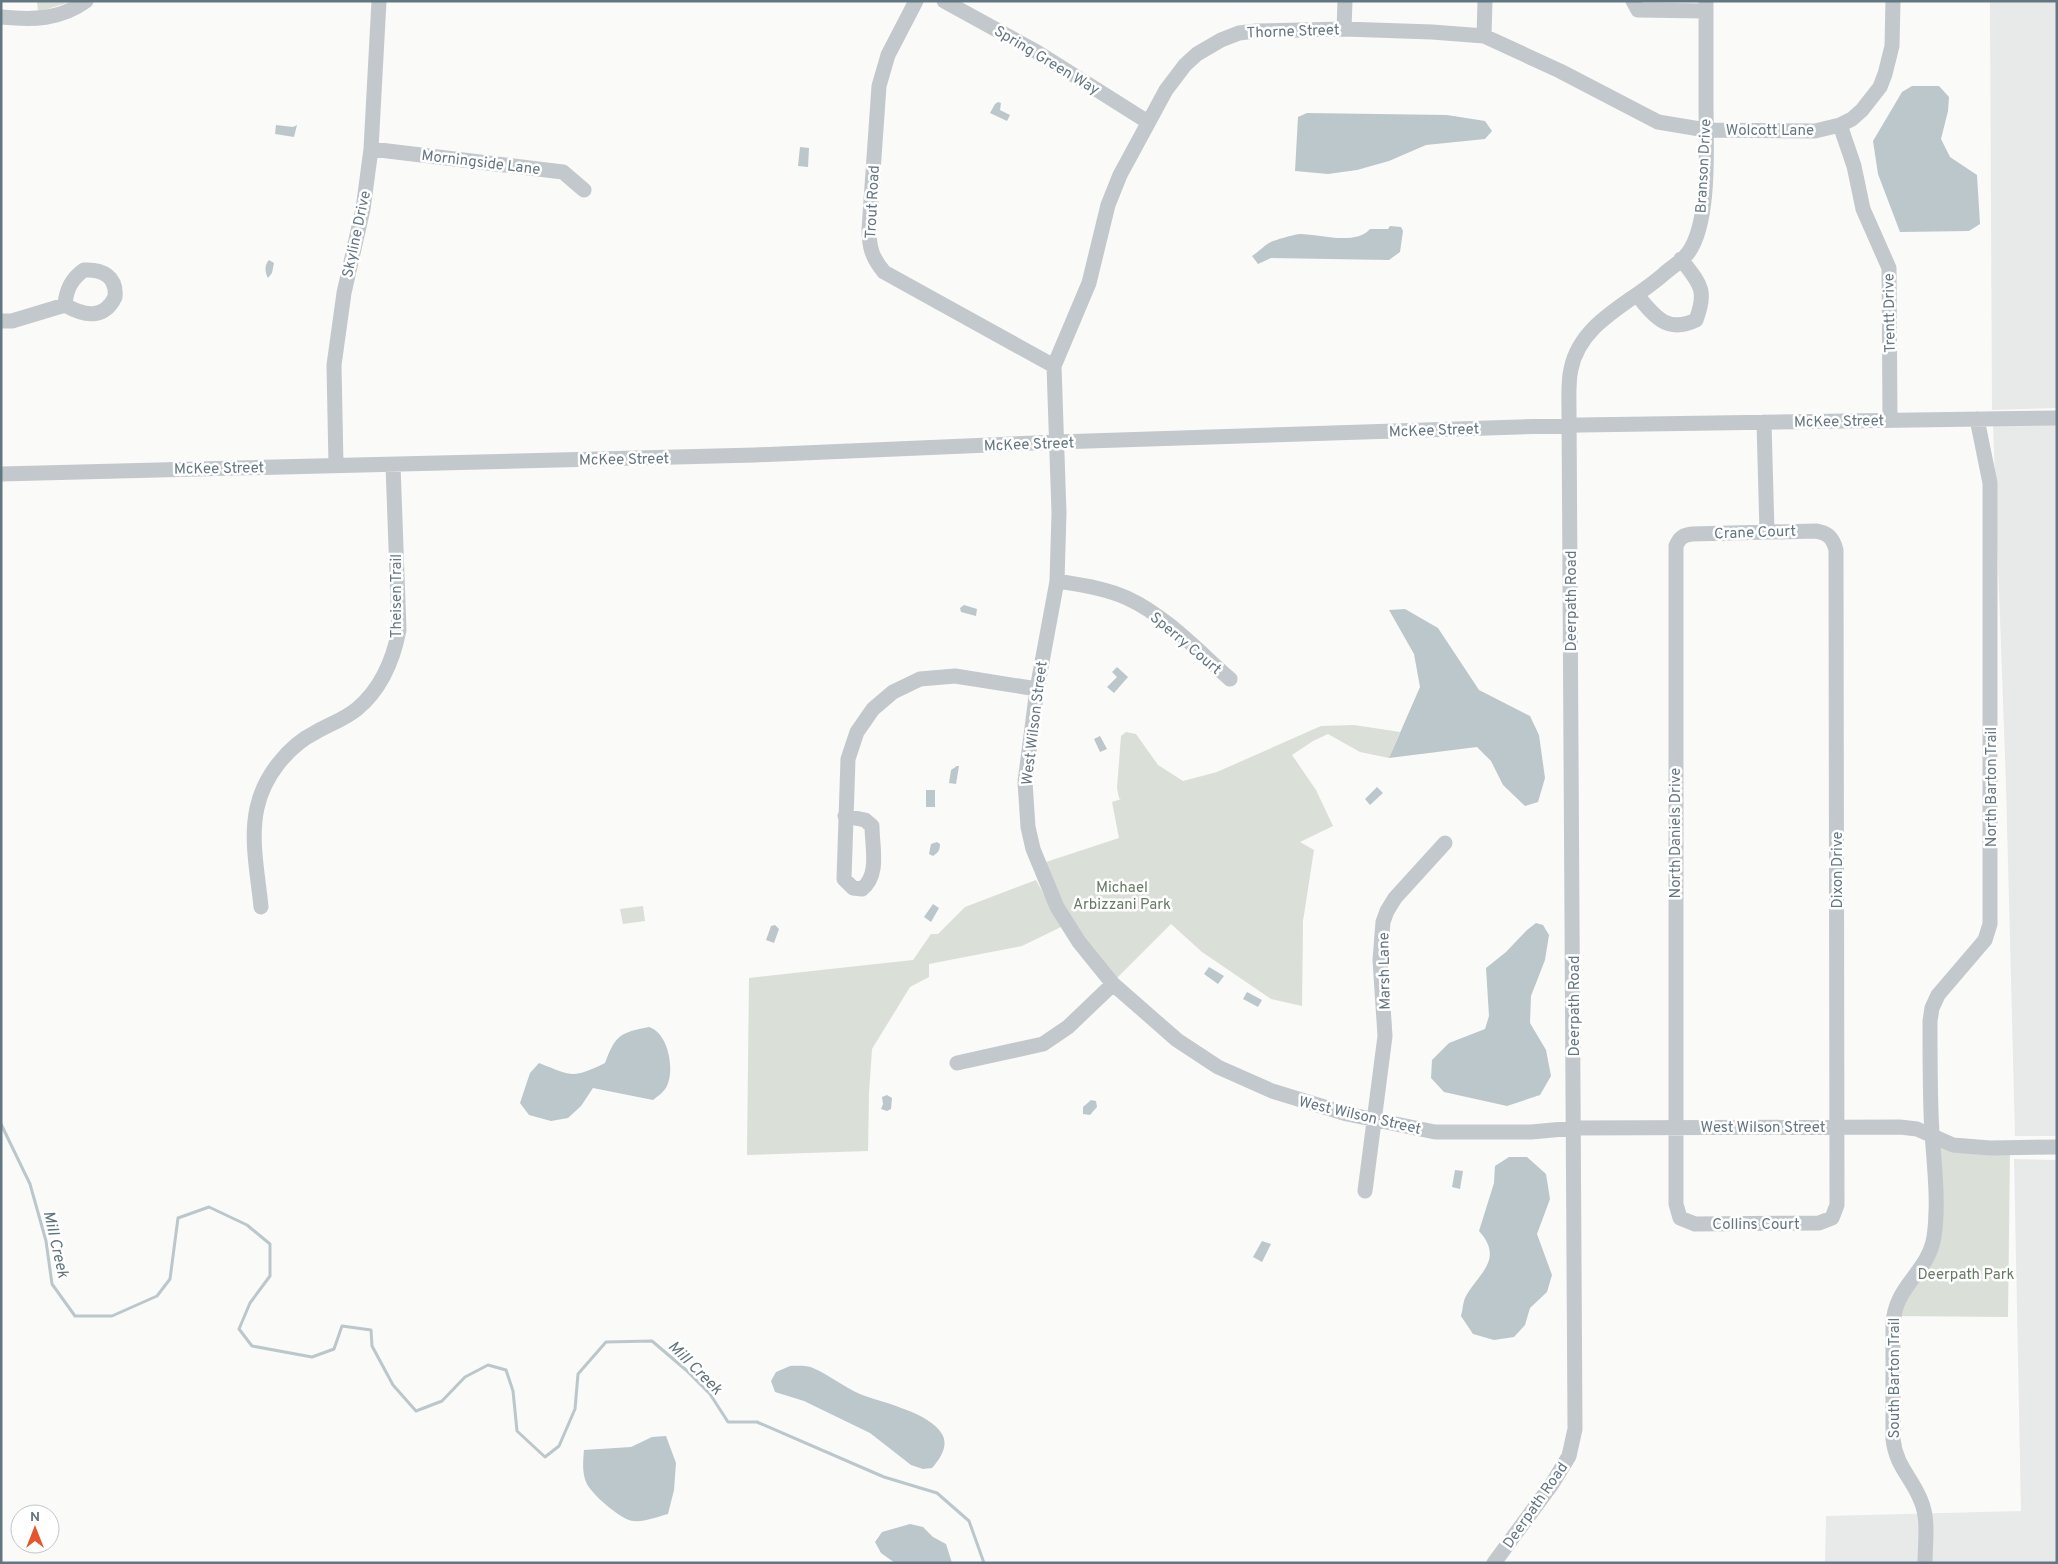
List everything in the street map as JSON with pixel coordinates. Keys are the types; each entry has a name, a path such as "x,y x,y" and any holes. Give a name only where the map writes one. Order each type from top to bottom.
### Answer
{"street":[{"path":"1,17 39,19 72,12 86,1"},
{"name":"Skyline Drive","path":"336,466 334,365 344,293 363,209 371,149 379,1"},
{"name":"Trout Road","path":"916,1 888,55 880,86 869,229 871,254 875,263 884,272 1054,366"},
{"name":"Spring Green Way","path":"944,1 1038,52 1148,122"},
{"path":"1344,29 1345,1"},
{"path":"1484,1 1484,36"},
{"path":"1633,1 1638,10 1706,6"},
{"name":"Wolcott Lane","path":"1706,130 1815,131 1840,125 1862,110 1871,100 1882,81 1892,46 1892,1"},
{"name":"Branson Drive","path":"1569,426 1571,368 1576,355 1592,328 1688,253 1699,227 1704,203 1706,6"},
{"name":"Thorne Street","path":"1058,442 1054,366 1089,284 1113,190 1166,90 1185,65 1197,54 1221,40 1238,34 1256,31 1344,29 1484,36 1560,71 1658,122 1706,130"},
{"name":"Trentt Drive","path":"1840,125 1854,166 1863,209 1889,268 1890,420"},
{"name":"Morningside Lane","path":"371,149 563,172 584,190"},
{"path":"1636,295 1654,316 1666,323 1683,326 1696,320 1702,304 1699,283 1681,259"},
{"path":"1,321 12,320 65,306"},
{"name":"McKee Street","path":"1,474 755,455 1058,442 1569,426 2057,418"},
{"name":"North Barton Trail","path":"1933,1136 1930,1030 1932,1008 1945,985 1985,940 1990,924 1991,908 1990,483 1977,419"},
{"path":"1764,422 1767,532"},
{"name":"Deerpath Road","path":"1494,1563 1552,1484 1569,1456 1575,1429 1569,426"},
{"name":"West Wilson Street","path":"1058,442 1059,513 1056,581 1037,689 1025,782 1028,827 1033,849 1057,907 1078,942 1113,984 1177,1040 1218,1067 1300,1102 1375,1121 1435,1132 1531,1132 1574,1128 1900,1127 1917,1129 1953,1145 1971,1147 2057,1147"},
{"name":"Theisen Trail","path":"261,907 254,828 257,806 265,784 281,760 303,739 357,709 377,687 390,664 396,648 399,630 393,465"},
{"name":"Crane Court","path":"1679,540 1684,535 1692,534 1816,530 1824,532 1830,537"},
{"name":"Dixon Drive","path":"1830,537 1836,550 1837,1205"},
{"name":"North Daniels Drive","path":"1676,1204 1675,553 1679,540"},
{"name":"Sperry Court","path":"1056,581 1096,587 1128,598 1161,619 1230,679"},
{"path":"845,816 848,759 857,732 873,709 893,692 920,679 955,676 1037,689"},
{"name":"Marsh Lane","path":"1365,1191 1385,1036 1380,960 1383,922 1395,898 1445,843"},
{"path":"956,1063 1043,1044 1068,1027 1113,984"},
{"name":"South Barton Trail","path":"1924,1563 1924,1517 1922,1503 1900,1465 1894,1445 1893,1324 1900,1296 1926,1261 1931,1250 1935,1224 1933,1136"},
{"name":"Collins Court","path":"1676,1204 1680,1218 1695,1224 1819,1223 1832,1218 1837,1205"}],"shaded area":[{"path":"1990,1 2057,1 2057,408 1992,410"},
{"path":"1912,86 1939,86 1949,97 1948,111 1941,139 1950,157 1977,175 1980,224 1969,231 1900,232 1878,174 1873,141 1902,92"},
{"path":"998,102 1001,103 1000,110 1010,115 1007,121 990,113"},
{"path":"1307,113 1447,115 1485,121 1492,131 1485,139 1426,145 1389,161 1357,170 1328,174 1295,171 1298,117"},
{"path":"276,125 293,127 297,125 294,137 275,134"},
{"path":"800,147 809,148 808,167 798,166"},
{"path":"1390,226 1401,227 1403,231 1400,252 1389,260 1271,258 1258,264 1252,256 1271,242 1294,235 1347,238 1364,234 1370,229 1388,229"},
{"path":"269,260 274,263 272,273 268,278 266,264"},
{"path":"2057,424 2057,1136 2015,1136 2006,784 1993,425"},
{"path":"964,605 977,609 976,616 961,612 960,608"},
{"path":"1405,609 1438,628 1479,690 1530,716 1539,735 1545,778 1538,802 1525,806 1503,785 1491,761 1477,747 1389,758 1420,687 1414,654 1389,610"},
{"path":"1117,667 1128,677 1114,693 1107,687 1117,677 1112,672"},
{"path":"1100,736 1107,749 1100,752 1094,739"},
{"path":"959,766 956,784 949,783 951,770"},
{"path":"1377,787 1383,793 1370,805 1365,799"},
{"path":"926,790 935,790 935,807 926,807"},
{"path":"937,842 940,844 940,848 933,856 929,854 931,844"},
{"path":"933,904 939,908 931,922 924,917"},
{"path":"1536,923 1543,925 1549,935 1545,960 1531,996 1530,1023 1546,1050 1551,1076 1540,1095 1507,1106 1444,1092 1431,1078 1432,1060 1449,1043 1485,1029 1489,1016 1486,968"},
{"path":"775,925 779,929 774,943 766,940 771,926"},
{"path":"1209,967 1224,976 1218,984 1204,974"},
{"path":"1247,992 1262,1000 1258,1007 1243,999"},
{"path":"649,1027 661,1036 670,1061 667,1086 653,1100 593,1088 581,1106 568,1118 551,1121 529,1115 520,1103 530,1073 539,1063 566,1073 585,1072 605,1063 612,1046 620,1036 631,1031"},
{"path":"887,1095 892,1098 891,1109 887,1111 881,1109 883,1104 882,1097"},
{"path":"1091,1100 1096,1101 1097,1107 1090,1115 1083,1114 1083,1107"},
{"path":"1509,1157 1527,1157 1546,1174 1550,1199 1537,1234 1552,1275 1547,1292 1530,1308 1525,1325 1514,1337 1494,1340 1473,1334 1461,1316 1465,1298 1490,1258 1486,1241 1479,1231 1494,1183 1495,1166"},
{"path":"2014,1159 2057,1160 2057,1563 1825,1563 1826,1516 2021,1511"},
{"path":"1455,1170 1463,1171 1460,1189 1452,1187"},
{"path":"1262,1241 1271,1244 1262,1262 1253,1257"},
{"path":"790,1366 813,1368 860,1394 905,1409 927,1420 936,1426 944,1439 945,1443 941,1456 932,1468 923,1469 911,1465 870,1433 804,1401 775,1392 771,1381 776,1372"},
{"path":"666,1436 676,1463 674,1490 668,1514 642,1521 633,1521 621,1516 593,1493 586,1482 583,1470 584,1450 631,1447 652,1437"},
{"path":"910,1524 923,1527 933,1537 946,1544 952,1563 895,1563 881,1553 875,1542 882,1532"}],"green space":[{"path":"37,1 73,1 38,12"},
{"name":"Michael Arbizzani Park","path":"1354,725 1400,732 1389,758 1360,752 1328,734 1313,741 1292,755 1316,790 1333,826 1300,842 1314,850 1303,921 1302,1006 1271,999 1202,952 1171,924 1116,979 1060,903 1043,863 1119,838 1112,802 1121,799 1119,798 1117,788 1121,736 1126,732 1136,734 1158,765 1183,781 1217,772 1321,726"},
{"path":"1036,880 1061,927 1022,946 929,964 929,977 910,987 872,1049 868,1151 747,1155 749,978 913,960 931,934 938,934 965,907"},
{"path":"643,906 645,921 623,924 620,909"},
{"name":"Deerpath Park","path":"1933,1136 2010,1147 2008,1317 1893,1316 1926,1261"}],"waterway":[{"name":"Mill Creek","path":"1,1124 30,1184 46,1241 52,1284 75,1316 112,1316 157,1296 170,1279 178,1218 209,1207 247,1225 270,1244 270,1276 250,1303 239,1329 252,1346 312,1357 334,1349 342,1326 371,1330 372,1346 393,1385 416,1411 442,1401 465,1377 488,1365 506,1370 513,1391 517,1431 545,1457 559,1446 575,1409 578,1374 606,1342 652,1341 686,1370 710,1394 728,1422 757,1422 884,1477 937,1493 969,1521 984,1563"}]}
